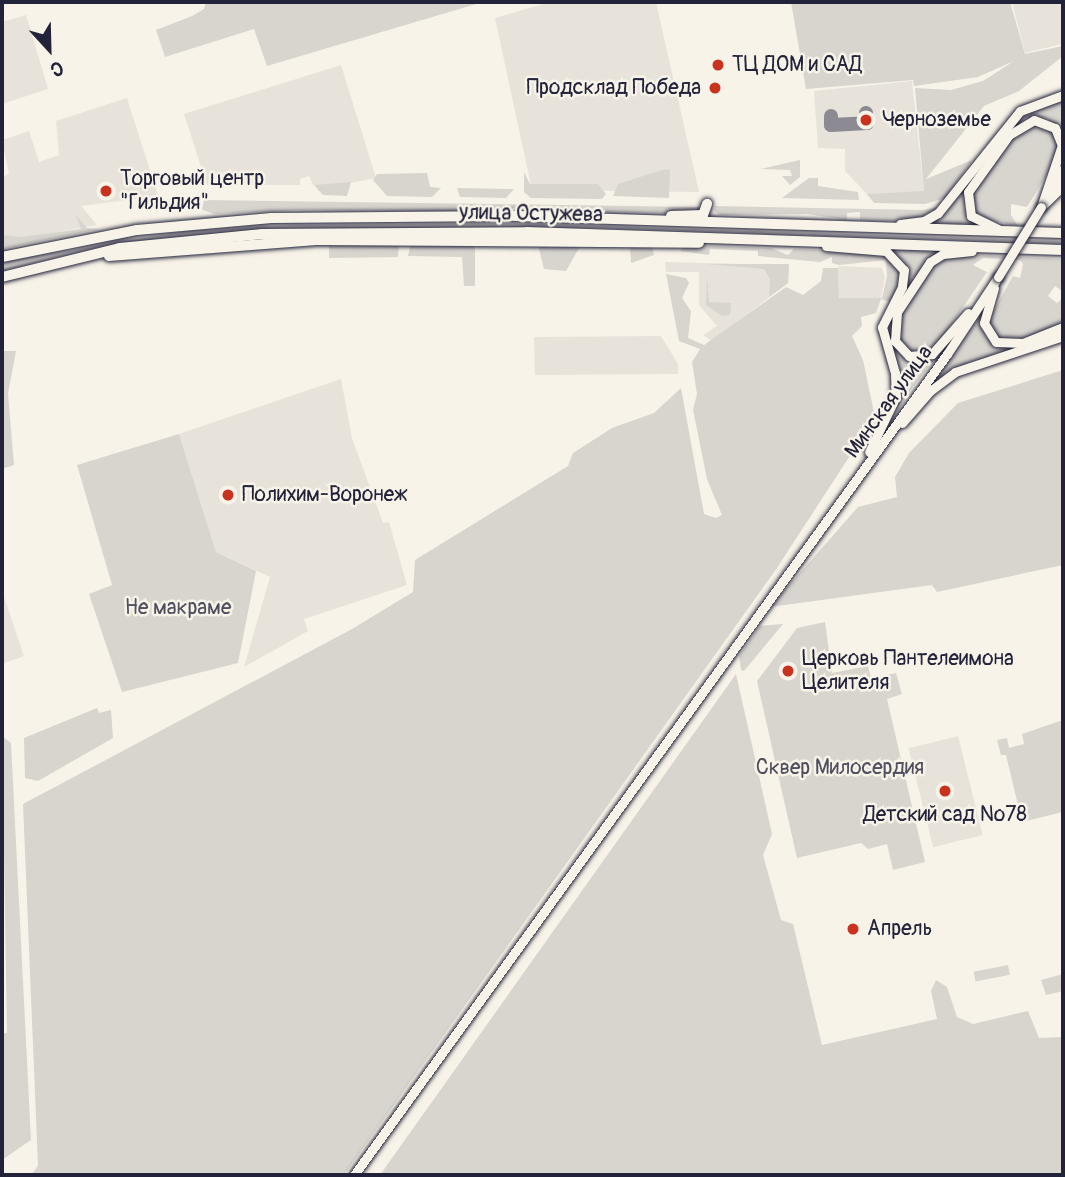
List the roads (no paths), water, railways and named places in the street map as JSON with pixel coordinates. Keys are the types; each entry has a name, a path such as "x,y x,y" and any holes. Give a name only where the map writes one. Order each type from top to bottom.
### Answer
{"main road":[{"path":"516,216 698,216 705,214 708,204 718,217 808,225"},
{"name":"улица Остужева","path":"4,256 92,237 225,221 516,216 1063,233"},
{"name":"улица Остужева","path":"2,277 44,264 159,243 262,234 527,232 1063,252"}],"street":[{"path":"808,225 906,224 931,218 947,205 1020,111 1063,95"},
{"path":"1009,232 974,220 967,197 1009,135 1034,120 1052,125 1062,145 1041,207"},
{"name":"Минская улица","path":"354,1175 868,461 998,276 1063,169"},
{"path":"1041,207 1063,186"},
{"path":"787,242 881,250 897,257 904,270 902,287 882,327 895,373 896,396 859,472"},
{"path":"996,249 943,254 930,262 894,320 898,348 916,358 939,349 998,276"},
{"path":"998,276 984,323 996,342 1023,342 1063,327"},
{"path":"868,461 950,374 1063,336"}],"place":[{"name":"ТЦ ДОМ и САД","path":"718,65"},
{"name":"Продсклад Победа","path":"715,88"},
{"name":"Черноземье","path":"866,120"},
{"name":"Торговый центр \"Гильдия\"","path":"106,191"},
{"name":"Полихим-Воронеж","path":"228,495"},
{"name":"Церковь Пантелеимона Целителя","path":"788,671"},
{"name":"Детский сад №78","path":"945,791"},
{"name":"Апрель","path":"853,929"}],"park label":[{"name":"Не макраме","path":"178,608"},
{"name":"Сквер Милосердия","path":"840,768"}]}
